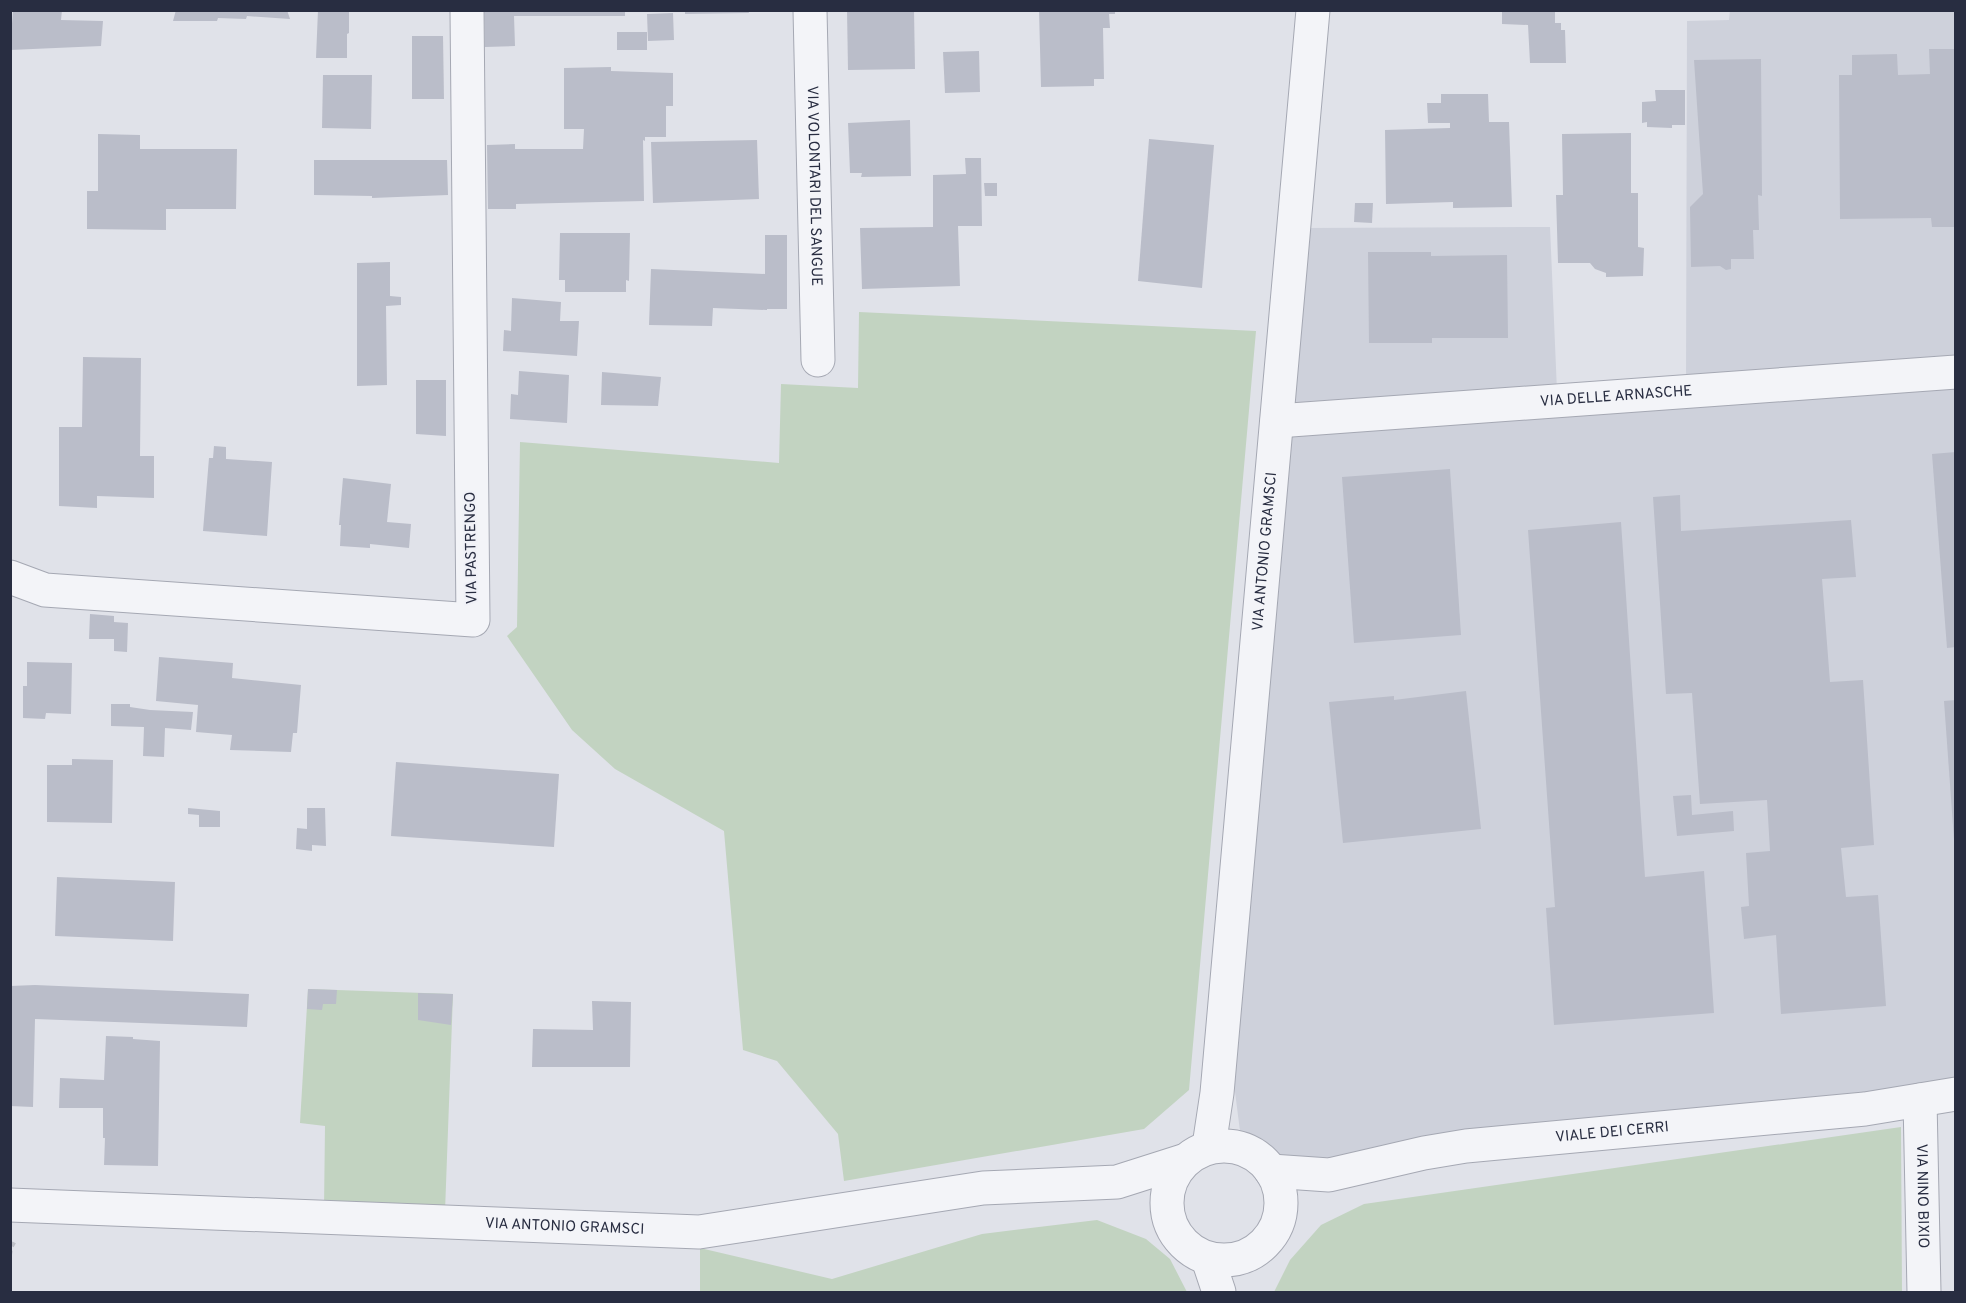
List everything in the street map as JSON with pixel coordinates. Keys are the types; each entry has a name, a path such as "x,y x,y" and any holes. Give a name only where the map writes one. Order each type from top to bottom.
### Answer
{"street":[{"name":"VIA PASTRENGO","path":"10,577 45,590 473,620 467,10"},
{"name":"VIA VOLONTARI DEL SANGUE","path":"810,10 818,360"},
{"name":"VIA ANTONIO GRAMSCI","path":"10,1205 699,1232 983,1188 1117,1182 1210,1151 1278,421 1313,10"},
{"name":"VIA DELLE ARNASCHE","path":"1278,421 1956,372"},
{"name":"VIALE DEI CERRI","path":"1271,1171 1329,1175 1424,1153 1466,1146 1865,1109 1956,1094"},
{"name":"VIA NINO BIXIO","path":"1920,1100 1924,1293"},
{"path":"1167,1218 1167,1187 1210,1151 1265,1162 1281,1188 1280,1219"},
{"path":"1117,1182 1167,1218 1181,1244 1223,1260 1264,1245 1280,1219 1329,1175"},
{"path":"1219,1293 1223,1260"},
{"path":"1223,1260 1230,1293"}],"shaded area":[{"path":"1730,10 1955,11 1955,1088 1383,1155 1273,1160 1241,1139 1227,1029 1305,228 1550,227 1557,391 1686,383 1687,21 1729,20"}],"green space":[{"path":"859,312 1256,331 1189,1090 1144,1129 844,1181 838,1134 777,1061 743,1050 724,831 615,769 572,730 507,636 517,627 520,442 779,463 781,384 858,388"},
{"path":"308,989 453,994 445,1212 324,1208 325,1126 300,1123"},
{"path":"1901,1127 1902,1292 1274,1292 1290,1260 1321,1225 1364,1204"},
{"path":"1097,1220 1146,1239 1170,1259 1187,1292 700,1292 700,1248 832,1279 982,1234"}],"building":[{"path":"13,10 62,10 61,20 103,21 101,46 10,50"},
{"path":"176,10 287,10 290,19 247,16 246,19 218,18 217,21 173,21"},
{"path":"318,10 349,10 347,58 316,58"},
{"path":"484,10 625,10 625,16 514,16 515,46 485,47"},
{"path":"685,10 748,10 749,13 685,14"},
{"path":"847,10 914,10 915,69 848,70"},
{"path":"1039,10 1115,10 1115,14 1109,14 1110,28 1103,28 1104,79 1094,79 1094,86 1041,87"},
{"path":"1502,10 1555,10 1555,23 1561,23 1561,30 1565,30 1566,63 1530,63 1528,25 1502,24"},
{"path":"673,13 674,40 648,41 647,14"},
{"path":"617,32 647,32 647,50 617,50"},
{"path":"412,36 443,36 444,99 412,99"},
{"path":"1929,49 1956,49 1956,227 1932,227 1931,218 1840,219 1839,75 1852,75 1852,55 1897,54 1898,75 1930,74"},
{"path":"979,51 980,92 945,93 943,52"},
{"path":"1761,59 1762,196 1758,195 1759,230 1753,230 1754,259 1731,259 1731,269 1726,270 1720,266 1691,267 1690,207 1703,194 1694,60"},
{"path":"611,67 611,71 673,73 673,106 666,106 666,137 645,137 645,141 643,140 644,201 516,204 516,209 488,209 487,145 515,144 515,149 583,149 584,129 564,129 564,68"},
{"path":"323,75 372,75 371,129 322,128"},
{"path":"1655,90 1685,90 1685,125 1672,125 1672,128 1647,127 1647,122 1642,123 1642,102 1656,101"},
{"path":"1441,94 1488,94 1489,122 1509,122 1512,207 1453,208 1453,202 1386,204 1385,130 1450,128 1450,123 1428,123 1427,103 1441,103"},
{"path":"910,120 911,176 861,177 862,173 850,173 848,123"},
{"path":"1631,133 1631,193 1638,193 1638,247 1644,248 1643,276 1606,277 1606,273 1595,269 1590,263 1558,263 1556,195 1563,195 1562,134"},
{"path":"98,134 140,135 140,149 237,149 236,209 166,209 166,230 87,229 87,191 98,191"},
{"path":"1149,139 1214,145 1202,288 1138,281"},
{"path":"757,140 759,199 653,203 651,142"},
{"path":"965,158 981,158 982,226 958,226 960,286 862,289 860,228 933,227 933,175 966,174"},
{"path":"314,160 447,160 448,195 372,198 372,196 314,195"},
{"path":"984,183 997,183 997,196 985,196"},
{"path":"1355,203 1373,203 1372,223 1354,222"},
{"path":"560,233 630,233 629,281 626,280 626,292 565,292 565,280 559,280"},
{"path":"765,235 787,235 787,309 713,308 712,326 649,325 651,269 765,274"},
{"path":"1368,252 1431,252 1431,256 1507,255 1508,338 1432,338 1432,343 1369,343"},
{"path":"390,262 390,296 401,297 401,305 386,306 387,385 357,386 357,263"},
{"path":"512,298 561,302 560,321 579,321 577,356 503,351 504,330 511,331"},
{"path":"83,357 141,358 140,456 154,456 154,498 97,496 97,508 59,506 59,427 82,427"},
{"path":"519,371 569,375 567,423 510,419 511,394 518,395"},
{"path":"602,372 661,377 658,406 601,405"},
{"path":"416,380 446,380 446,436 416,434"},
{"path":"214,446 226,447 226,459 272,462 267,536 203,531 209,458 213,458"},
{"path":"1956,452 1956,647 1947,648 1932,454"},
{"path":"1450,469 1461,635 1354,643 1342,477"},
{"path":"343,478 391,484 387,522 411,524 409,548 370,544 370,548 340,546 341,525 339,525"},
{"path":"1680,495 1681,531 1851,520 1856,577 1822,579 1830,682 1863,680 1874,845 1841,848 1846,897 1878,895 1886,1006 1781,1014 1776,935 1744,939 1741,907 1749,906 1746,853 1770,851 1767,800 1700,804 1692,693 1666,694 1653,497"},
{"path":"1621,522 1645,877 1704,871 1714,1013 1554,1025 1546,908 1555,907 1528,530"},
{"path":"90,614 114,616 114,622 128,623 127,652 114,651 114,639 89,639"},
{"path":"159,657 233,663 232,678 301,685 297,733 293,733 291,752 230,750 232,735 196,732 198,705 156,701"},
{"path":"27,662 72,663 71,714 46,713 45,719 23,718 23,686 27,686"},
{"path":"1466,691 1481,829 1343,843 1329,702 1394,696 1394,700"},
{"path":"1956,700 1956,839 1954,840 1944,701"},
{"path":"111,704 130,704 130,707 150,710 193,712 191,730 165,728 164,757 143,756 144,727 111,726"},
{"path":"72,759 113,760 112,823 47,822 47,765 72,765"},
{"path":"396,762 559,774 554,847 391,836"},
{"path":"1691,795 1692,815 1733,811 1734,831 1677,836 1673,796"},
{"path":"188,808 220,811 220,827 199,827 199,815 188,814"},
{"path":"307,808 325,808 326,846 312,845 312,851 296,849 297,828 307,829"},
{"path":"57,877 175,882 173,941 55,936"},
{"path":"35,985 249,994 247,1027 35,1019 33,1107 10,1106 10,986"},
{"path":"308,989 337,990 336,1004 323,1004 322,1010 307,1009"},
{"path":"418,993 453,994 451,1025 418,1020"},
{"path":"592,1001 631,1002 630,1067 532,1067 533,1029 593,1030"},
{"path":"106,1036 160,1041 158,1166 104,1165 103,1108 59,1108 60,1078 104,1080"}]}
